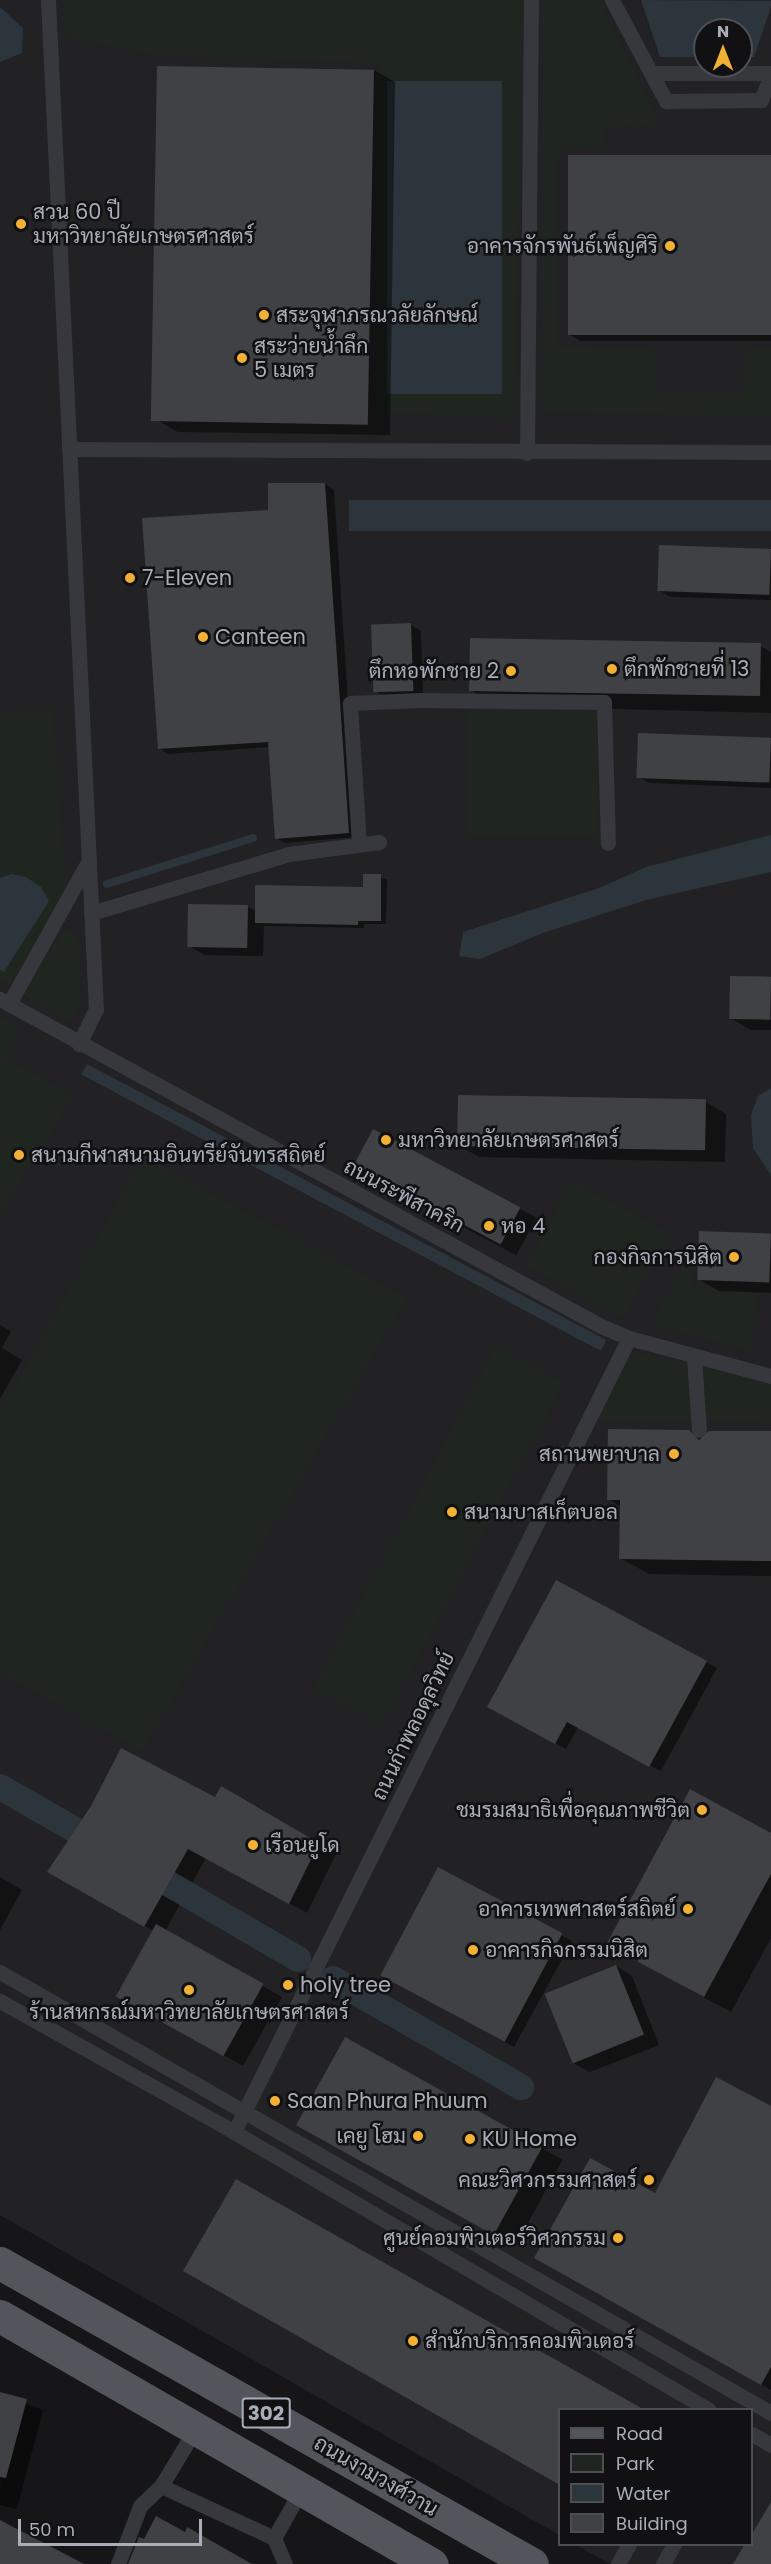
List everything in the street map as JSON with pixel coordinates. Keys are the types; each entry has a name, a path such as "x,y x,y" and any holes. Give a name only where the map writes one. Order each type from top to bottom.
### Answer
{"main road":[{"name":"ถนนงามวงศ์วาน","path":"0,2263 532,2564"},
{"name":"302","path":"0,2316 432,2564"}],"lane":[{"path":"48,0 96,1009 79,1044"},
{"path":"527,453 531,0"},
{"path":"612,0 666,101 761,100 771,74 652,73"},
{"path":"69,449 527,453 771,452"},
{"path":"359,844 350,703 420,700 604,702 608,843"},
{"path":"90,913 289,854 380,842"},
{"path":"5,1001 88,861"},
{"name":"ถนนระพีสาคริก","path":"5,1001 79,1044 628,1338 771,1376"},
{"name":"ถนนกำพลอดุลวิทย์","path":"234,2132 628,1338"},
{"path":"694,1357 699,1430"},
{"path":"0,1972 245,2110 763,2409"},
{"path":"0,2001 234,2132 705,2408"},
{"path":"118,2564 140,2506 161,2486 196,2428"},
{"path":"753,2435 771,2445"},
{"path":"161,2486 274,2538 285,2564"},
{"path":"274,2538 301,2490"},
{"path":"618,2564 628,2546"},
{"path":"663,2564 673,2546"}],"shaded area":[{"name":"มหาวิทยาลัยเกษตรศาสตร์","path":"0,0 771,0 771,2564 610,2564 578,2546 753,2546 753,2408 558,2408 558,2534 0,2215"}],"green space":[{"path":"67,0 524,0 514,419 376,412 380,63 155,55 67,38 62,18"},
{"path":"543,0 598,0 661,126 603,127 603,146 563,147 556,163 558,346 655,349 656,392 742,392 746,349 771,348 771,416 542,412"},
{"path":"467,710 597,710 597,836 467,836"},
{"path":"53,711 66,897 9,985 0,980 0,712"},
{"path":"65,928 78,935 81,1002 71,1022 24,995"},
{"name":"สนามกีฬาสนามอินทรีย์จันทรสถิตย์","path":"0,1016 20,1028 4,1057 74,1096 0,1214"},
{"path":"142,1157 407,1297 142,1751 0,1673 0,1413"},
{"path":"572,1181 669,1233 624,1318 526,1267"},
{"path":"692,1248 691,1287 756,1288 753,1352 651,1324"},
{"path":"496,1346 564,1382 382,1725 314,1689"},
{"path":"625,1350 771,1382 771,1422 592,1421"}],"water":[{"path":"641,0 771,1 754,57 753,18 693,18 693,57 660,57"},
{"path":"0,7 23,28 22,53 0,62"},
{"path":"387,81 502,81 502,394 387,394"},
{"path":"349,500 771,500 771,531 349,531"},
{"path":"771,835 771,872 646,900 543,933 480,959 459,956 463,932 599,888 646,867"},
{"path":"12,874 26,877 41,887 49,901 4,972 0,970 0,878"},
{"path":"87,1064 606,1340 601,1351 81,1075"},
{"path":"771,1088 771,1175 753,1148 751,1115 758,1096"}],"building":[{"name":"สระจุฬาภรณวลัยลักษณ์","path":"157,66 374,70 368,425 151,421"},
{"name":"อาคารจักรพันธ์เพ็ญศิริ","path":"568,155 771,155 771,335 568,335"},
{"path":"268,483 325,483 349,833 275,839 268,742 158,749 142,518 268,510"},
{"path":"659,545 771,549 769,595 657,591"},
{"path":"411,623 413,691 373,692 371,624"},
{"path":"470,638 761,643 760,696 469,691"},
{"path":"638,733 771,738 769,783 636,778"},
{"path":"363,874 381,874 381,921 358,921 358,925 255,923 255,885 363,887"},
{"path":"188,904 248,905 247,948 187,947"},
{"path":"730,976 771,977 770,1020 729,1019"},
{"path":"458,1095 706,1099 705,1150 457,1146"},
{"path":"373,1129 520,1207 501,1244 353,1166"},
{"name":"กองกิจการนิสิต","path":"699,1231 771,1234 769,1282 697,1280"},
{"path":"608,1429 689,1430 699,1440 709,1431 771,1431 771,1561 619,1559 620,1500 607,1500"},
{"path":"556,1580 707,1661 649,1767 567,1722 555,1744 487,1707"},
{"path":"121,1748 215,1797 221,1786 319,1843 289,1904 188,1849 144,1927 47,1872 91,1806"},
{"name":"อาคารเทพศาสตร์สถิตย์","path":"690,1789 771,1833 771,1874 704,1997 606,1945"},
{"name":"อาคารกิจกรรมนิสิต","path":"438,1867 562,1933 505,2042 380,1976"},
{"name":"ร้านสหกรณ์มหาวิทยาลัยเกษตรศาสตร์","path":"156,1924 264,1984 223,2056 116,1997"},
{"path":"616,1965 644,2035 573,2063 545,1994"},
{"name":"เคยู โฮม","path":"345,2037 543,2147 494,2235 296,2125"},
{"path":"716,2077 771,2106 771,2367 761,2385 534,2258 590,2158 655,2193"},
{"name":"สำนักบริการคอมพิวเตอร์","path":"236,2179 641,2408 558,2408 558,2484 183,2271"},
{"path":"0,2392 27,2399 6,2478 0,2477"},
{"path":"771,2502 771,2564 733,2564 744,2546 753,2546 753,2532"},
{"path":"156,2516 185,2532 187,2527 252,2564 128,2564 139,2537 144,2539"},
{"path":"0,2520 84,2564 0,2564"}],"waterway":[{"path":"107,884 253,838"},
{"path":"0,1787 105,1847"},
{"path":"140,1867 298,1959"},
{"path":"333,1979 521,2087"}],"place":[{"name":"สวน 60 ปี มหาวิทยาลัยเกษตรศาสตร์","path":"21,224"},
{"name":"อาคารจักรพันธ์เพ็ญศิริ","path":"670,246"},
{"name":"สระจุฬาภรณวลัยลักษณ์","path":"264,315"},
{"name":"สระว่ายน้ำลึก 5 เมตร","path":"242,358"},
{"name":"7-Eleven","path":"130,578"},
{"name":"Canteen","path":"203,637"},
{"name":"ตึกพักชายที่ 13","path":"612,669"},
{"name":"ตึกหอพักชาย 2","path":"511,671"},
{"name":"มหาวิทยาลัยเกษตรศาสตร์","path":"386,1140"},
{"name":"สนามกีฬาสนามอินทรีย์จันทรสถิตย์","path":"19,1155"},
{"name":"หอ 4","path":"489,1226"},
{"name":"กองกิจการนิสิต","path":"734,1257"},
{"name":"สถานพยาบาล","path":"674,1454"},
{"name":"สนามบาสเก็ตบอล","path":"452,1512"},
{"name":"ชมรมสมาธิเพื่อคุณภาพชีวิต","path":"702,1810"},
{"name":"เรือนยูโด","path":"253,1845"},
{"name":"อาคารเทพศาสตร์สถิตย์","path":"688,1909"},
{"name":"อาคารกิจกรรมนิสิต","path":"473,1950"},
{"name":"holy tree","path":"288,1985"},
{"name":"ร้านสหกรณ์มหาวิทยาลัยเกษตรศาสตร์","path":"189,1990"},
{"name":"Saan Phura Phuum","path":"275,2101"},
{"name":"เคยู โฮม","path":"418,2136"},
{"name":"KU Home","path":"470,2139"},
{"name":"คณะวิศวกรรมศาสตร์","path":"649,2180"},
{"name":"ศูนย์คอมพิวเตอร์วิศวกรรม","path":"618,2238"},
{"name":"สำนักบริการคอมพิวเตอร์","path":"413,2341"}]}
